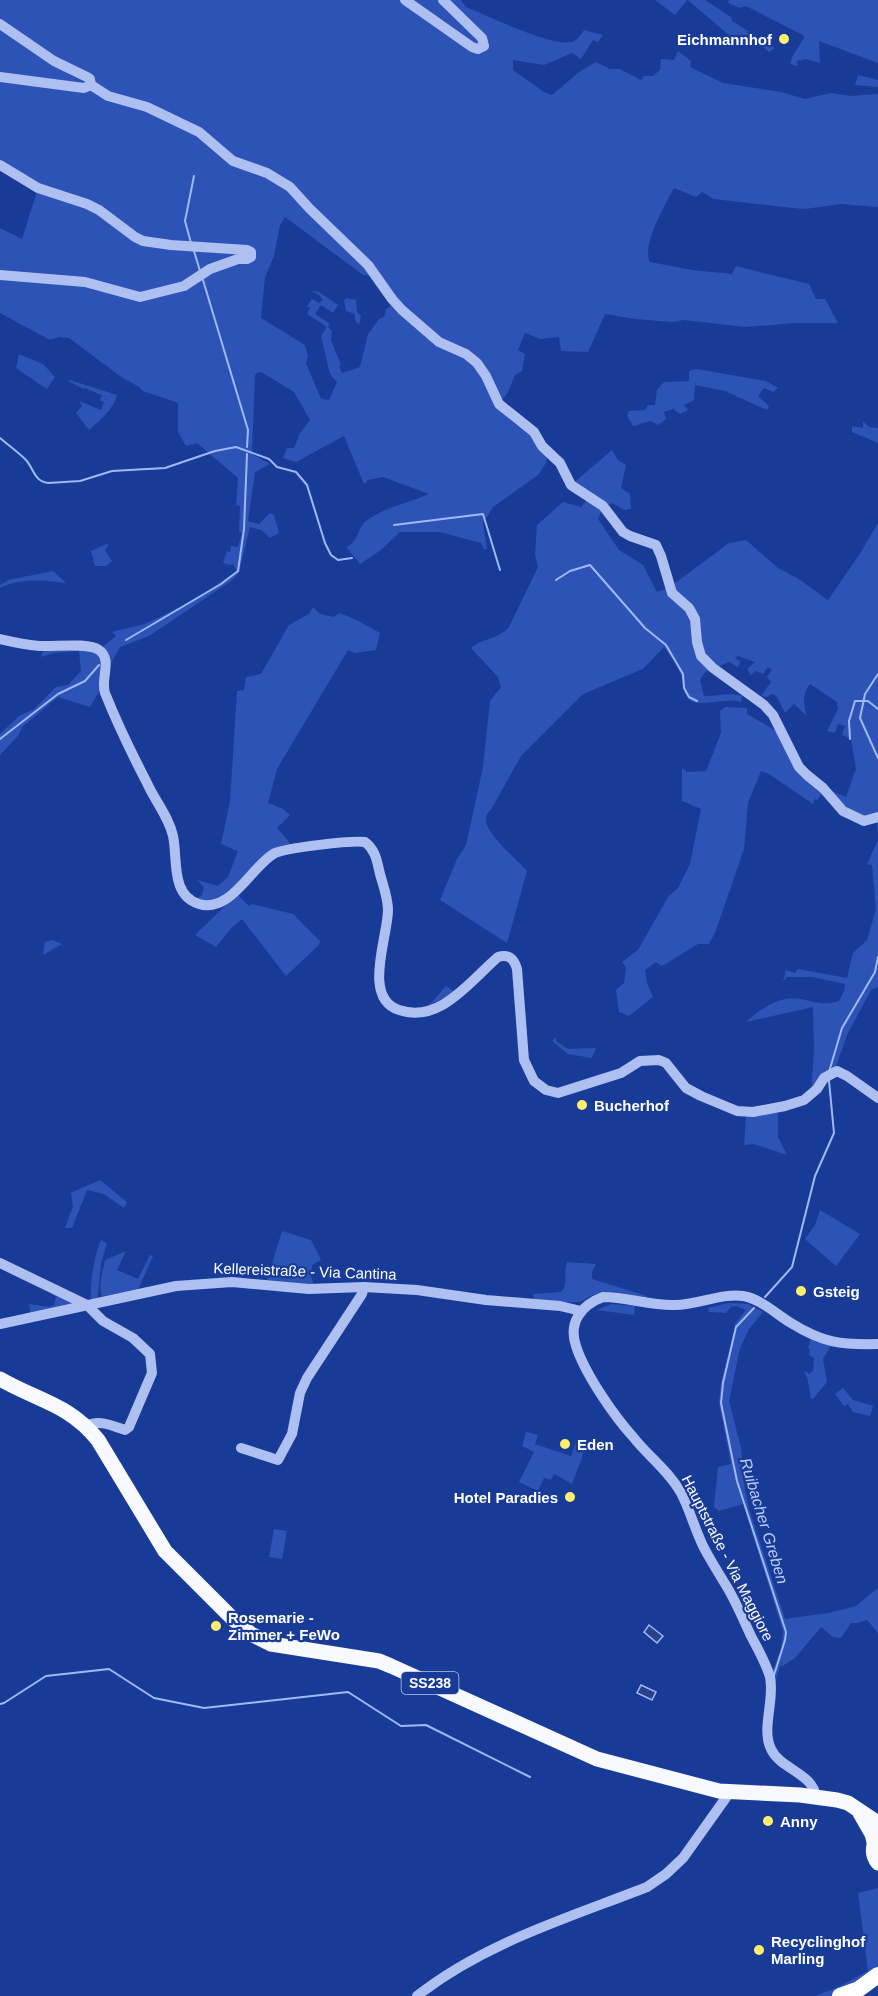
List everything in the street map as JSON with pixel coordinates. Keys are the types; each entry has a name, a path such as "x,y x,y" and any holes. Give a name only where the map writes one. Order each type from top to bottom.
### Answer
{"highway":[{"path":"840,1996 859,1989 878,1975"}],"main road":[{"name":"SS238","path":"0,1379 71,1413 87,1426 165,1551 233,1619 261,1639 296,1650 379,1661 590,1756 626,1767 730,1792 837,1800 848,1803 878,1823"},
{"path":"859,1812 876,1839 874,1856 878,1863"}],"street":[{"path":"405,0 472,47 478,49 484,46 482,39 443,0"},
{"path":"0,24 54,61 87,77 91,85 108,96 147,107 199,132 233,161 267,173 290,187 368,266 402,310 416,319 439,342 466,354 477,363 486,376 498,404 534,432 542,446 560,463 572,485 603,506 623,532 630,537 656,545 672,593 689,608 695,619 701,656 713,668 767,708 799,766 807,776 823,788 843,811 864,821 871,821 878,817"},
{"path":"0,77 84,88 91,85"},
{"path":"0,165 38,188 99,210 143,241 247,250 251,252 251,257 210,269 184,286 140,297 85,282 0,275"},
{"path":"0,639 39,646 89,647 102,653 106,664 103,688 147,785 166,816 173,834 179,883 185,894 194,901 199,904 209,904 223,900 239,888 269,858 280,852 347,842 365,842 376,855 388,903 379,981 383,996 390,1007 404,1012 426,1013 459,994 498,957 505,955 510,957 516,963 517,969 524,1060 527,1070 540,1087 558,1093 621,1073 640,1061 659,1060 666,1063 686,1088 736,1111 753,1112 804,1100 828,1076 840,1072 878,1098"},
{"path":"0,1263 87,1305 104,1321 143,1346 150,1354 153,1363 150,1381 129,1427 125,1430 103,1423 92,1423 87,1426"},
{"name":"Kellereistraße - Via Cantina","path":"0,1324 197,1283 232,1282 309,1289 364,1287 417,1290 540,1306 579,1315"},
{"path":"241,1448 278,1460 292,1434 300,1393 307,1378 362,1294 364,1287"},
{"path":"579,1315 593,1301 603,1297 678,1306 730,1296 744,1296 756,1300 793,1324 828,1341 878,1344"},
{"name":"Hauptstraße - Via Maggiore","path":"579,1315 573,1334 584,1366 629,1433 668,1473 681,1494 700,1541 728,1588 765,1665 771,1692 768,1742 777,1760 808,1781 813,1786 816,1797"},
{"path":"417,1996 449,1972 513,1939 646,1887 666,1874 683,1858 730,1792"}],"shaded area":[{"path":"0,0 461,0 466,7 549,40 572,41 578,38 584,30 603,35 598,42 593,40 581,59 572,53 544,65 513,60 513,70 552,95 579,72 596,62 610,69 620,69 641,80 644,76 653,76 660,70 661,59 674,60 678,51 691,61 690,67 723,83 781,92 805,99 831,93 850,96 878,94 878,207 841,204 805,209 793,208 714,199 702,192 696,197 674,188 656,225 649,246 650,262 692,270 732,274 736,266 809,284 816,299 825,299 838,323 795,323 745,327 684,320 672,322 635,319 605,314 588,352 561,351 559,337 540,339 525,333 518,350 525,354 522,371 515,375 508,392 499,404 548,452 546,463 538,475 493,507 483,523 487,549 484,549 481,543 440,532 400,532 381,550 360,564 346,547 356,539 366,521 389,509 429,494 383,477 368,480 364,484 344,436 296,462 283,458 287,448 294,448 300,433 310,420 294,392 258,372 255,375 252,454 270,464 255,472 248,521 259,524 270,513 274,515 279,533 270,538 261,530 250,527 239,573 231,581 149,636 120,647 90,707 58,697 22,727 18,736 0,755 0,734 19,716 34,709 56,687 68,685 81,671 79,651 53,653 41,657 45,646 99,650 116,636 112,632 145,624 193,601 237,571 233,564 223,563 231,546 238,547 242,533 239,532 240,506 236,505 238,478 197,443 186,446 178,432 178,403 143,391 69,338 59,337 50,340 0,313 0,228 22,239 38,188 0,165","holes":["285,217 363,275 377,276 395,303 386,309 384,317 380,318 368,334 360,367 342,373 331,340 332,331 328,327 330,324 315,314 321,305 333,313 338,305 319,292 311,291 323,300 319,303 312,299 307,306 310,308 307,314 327,327 321,336 330,374 337,382 329,400 321,399 306,363 308,357 305,345 261,318 265,277 274,256 280,225"]},
{"path":"655,0 687,0 675,15"},
{"path":"688,0 705,0 731,17 732,21 775,48 769,52 758,42 747,38 731,37"},
{"path":"729,0 878,0 878,63 819,41 820,63 806,59 797,61 798,66 790,64 804,38 803,35 746,6 740,8 728,3"},
{"path":"858,75 878,80 878,87 855,85"},
{"path":"347,298 356,300 357,312 361,316 359,325 355,320 355,314 346,311 344,300"},
{"path":"19,354 43,364 55,377 47,389 16,368"},
{"path":"697,369 766,381 778,388 773,392 764,388 758,396 769,406 767,410 725,391 695,385 694,400 684,405 688,410 680,414 673,409 664,412 666,419 658,425 651,421 633,426 627,416 629,411 645,410 648,405 655,405 657,390 664,382 689,381 689,371"},
{"path":"68,381 117,395 109,410 89,430 76,413 82,406 79,401 101,410 104,402 100,400 102,395"},
{"path":"863,421 869,427 878,428 878,443 852,432 852,426 863,428"},
{"path":"612,450 618,460 626,465 621,488 630,494 631,509 624,510 612,503 602,509 598,519 619,550 643,565 657,592 670,587 729,543 746,540 778,568 797,578 828,600 878,523 878,833 876,819 864,821 823,789 818,800 815,799 813,804 761,771 748,803 744,849 715,933 709,944 698,944 662,966 656,962 645,970 653,997 629,1016 619,1012 616,990 624,983 626,967 622,962 638,950 668,897 678,888 690,864 701,809 682,801 682,768 687,772 706,771 721,733 720,711 725,707 747,708 747,714 775,730 799,767 823,788 846,797 856,769 851,739 842,735 845,726 838,724 835,733 827,731 838,709 837,702 810,684 804,699 807,716 794,704 785,713 773,694 766,697 761,696 771,682 767,677 772,670 768,667 763,674 756,671 751,675 747,669 755,662 738,656 735,658 741,662 737,667 729,662 705,672 700,680 704,696 738,695 742,696 741,702 694,702 687,697 680,672 664,647 643,669 583,694 521,756 487,815 486,821 491,833 527,871 507,943 440,900 457,859 466,845 483,767 490,701 501,687 498,677 471,648 501,634 509,627 538,567 535,555 537,525 563,502 581,507 590,497 571,485"},
{"path":"109,543 105,551 112,561 106,566 95,566 91,551"},
{"path":"53,571 66,583 24,581 0,588 0,585 9,580"},
{"path":"313,607 320,614 334,617 339,613 355,619 380,633 376,650 355,653 348,650 277,769 268,803 283,809 290,815 277,828 289,842 291,850 280,852 235,892 249,906 252,904 293,914 320,941 319,945 286,976 242,919 231,928 216,947 195,935 228,903 194,901 202,895 204,887 197,880 218,886 228,877 238,851 221,844 230,801 237,691 244,690 246,677 261,674 289,625 309,614"},
{"path":"878,840 878,987 871,990 847,1035 835,1069 811,1094 814,1049 813,1007 746,1022 764,1008 786,999 825,1003 839,1001 845,984 812,977 787,977 783,982 786,970 795,973 798,969 847,978 853,953 867,940 876,909 872,865 867,864"},
{"path":"52,940 62,944 43,955 45,942"},
{"path":"446,986 457,993 423,1007 431,1003"},
{"path":"556,1037 556,1041 568,1049 596,1048 592,1058 568,1054 552,1041"},
{"path":"778,1113 778,1137 787,1155 754,1144 744,1145 746,1115"},
{"path":"100,1180 127,1202 124,1208 104,1194 87,1190 72,1228 65,1228 73,1206 71,1193"},
{"path":"820,1210 860,1234 836,1266 805,1239 815,1225"},
{"path":"282,1231 311,1240 321,1260 312,1265 311,1276 314,1285 267,1280"},
{"path":"101,1240 107,1243 101,1264 97,1303 91,1304 93,1272"},
{"path":"126,1251 117,1270 138,1279 150,1255 153,1256 138,1290 102,1296 101,1283 105,1260"},
{"path":"567,1262 596,1264 592,1272 592,1279 647,1296 647,1298 603,1292 580,1302 559,1303 534,1300 533,1294 561,1292 565,1285"},
{"path":"50,1292 87,1305 31,1317 29,1304 49,1307 54,1305 56,1297"},
{"path":"728,1303 748,1304 763,1312 749,1329 740,1348 729,1401 741,1448 749,1509 785,1619 828,1613 856,1606 878,1588 878,1633 867,1620 851,1623 841,1638 833,1637 821,1627 795,1658 781,1667 782,1660 772,1692 770,1678 781,1650 783,1631 743,1504 719,1511 714,1507 718,1467 731,1464 719,1403 721,1383 734,1325 746,1310 736,1306 731,1307 726,1313 709,1312 708,1308"},
{"path":"611,1304 635,1306 634,1315 597,1310"},
{"path":"812,1334 833,1342 823,1359 827,1382 811,1399 804,1370 809,1374 813,1371 814,1358 809,1355 810,1349 808,1348"},
{"path":"843,1388 853,1400 873,1406 870,1416 853,1412 848,1404 844,1406 835,1394"},
{"path":"526,1432 538,1435 535,1444 571,1456 576,1442 583,1444 583,1455 572,1484 554,1474 551,1480 544,1478 538,1491 519,1482 534,1452 522,1446"},
{"path":"274,1529 287,1531 282,1559 269,1557"},
{"path":"649,1625 663,1636 657,1643 644,1632"},
{"path":"641,1685 656,1692 652,1700 637,1693"},
{"path":"878,1888 878,1975 840,1996 815,1996 868,1971 858,1893"}],"waterway":[{"path":"191,243 185,221 194,176"},
{"path":"194,251 200,271"},
{"path":"203,280 248,430 247,447"},
{"path":"0,438 26,460 40,480 48,483 80,481 112,471 165,468 215,451 236,447 269,459 277,467 296,472 307,485 331,555 338,560 352,558"},
{"path":"126,640 221,584 238,571 244,529 247,454"},
{"path":"394,525 483,514 500,570"},
{"path":"556,580 570,571 590,565 645,628 666,645 683,674 684,688 689,697 697,701"},
{"path":"0,739 58,694 85,681 99,665"},
{"name":"Ruibacher Greben","path":"878,674 865,694 860,718 878,758"},
{"path":"850,739 849,721 855,701 868,701 878,709"},
{"name":"Ruibacher Greben","path":"829,1072 842,1028 875,972 878,957"},
{"name":"Ruibacher Greben","path":"765,1297 792,1267 815,1176 834,1133 829,1081"},
{"name":"Ruibacher Greben","path":"754,1308 736,1327 723,1383 721,1403 737,1481 786,1632 774,1675"},
{"path":"0,1704 46,1676 109,1669 154,1698 204,1708 348,1692 401,1726 426,1725 530,1777"}],"place":[{"name":"Eichmannhof","path":"784,39"},
{"name":"Bucherhof","path":"582,1105"},
{"name":"Gsteig","path":"801,1291"},
{"name":"Eden","path":"565,1444"},
{"name":"Hotel Paradies","path":"570,1497"},
{"name":"Rosemarie - Zimmer + FeWo","path":"216,1626"},
{"name":"Anny","path":"768,1821"},
{"name":"Recyclinghof Marling","path":"759,1950"}]}
